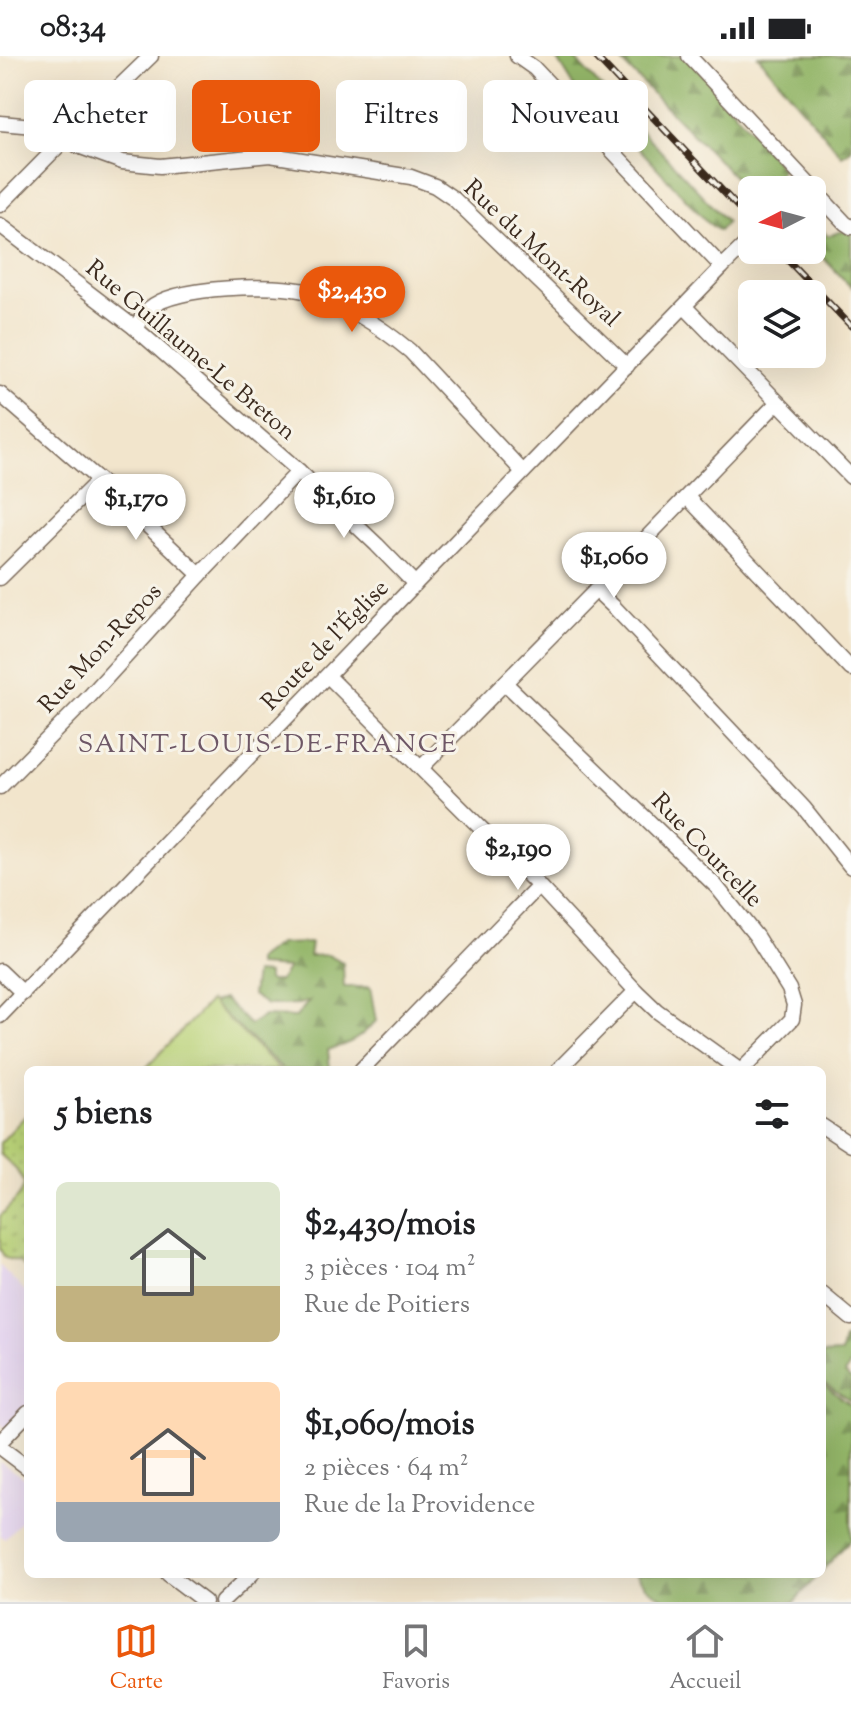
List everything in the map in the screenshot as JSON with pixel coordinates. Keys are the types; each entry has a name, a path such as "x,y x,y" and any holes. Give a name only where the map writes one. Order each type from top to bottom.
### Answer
{"street":[{"path":"126,80 151,56"},
{"path":"517,56 534,68 722,267"},
{"path":"689,56 795,176"},
{"name":"Rue du Mont-Royal","path":"0,123 24,125"},
{"path":"0,205 52,152"},
{"name":"Rue du Mont-Royal","path":"94,152 122,162 160,166 270,155 411,177 435,186 454,199 627,366"},
{"path":"826,205 851,227"},
{"name":"Rue Guillaume-Le Breton","path":"0,225 135,328 299,471 415,584"},
{"name":"Route de l'Église","path":"0,1016 738,252"},
{"path":"135,328 151,306 175,296 244,287 305,291 339,304 389,334 410,351 523,472"},
{"path":"685,307 851,477"},
{"path":"0,394 99,480 200,575"},
{"path":"421,768 777,403"},
{"name":"Rue Mon-Repos","path":"3,778 88,698 299,471"},
{"path":"0,577 99,480"},
{"path":"687,497 851,669"},
{"path":"596,590 804,808 851,867"},
{"path":"328,676 539,886 636,991 657,1011 735,1066"},
{"name":"Rue Courcelle","path":"505,683 716,886 756,936 789,989 794,1005 792,1019 745,1066"},
{"path":"365,1066 539,886"},
{"path":"0,971 23,993"},
{"path":"562,1066 636,991"},
{"path":"826,1129 851,1145"},
{"path":"826,1297 851,1318"},
{"path":"24,1417 0,1444 24,1465"},
{"path":"173,1578 205,1602"},
{"path":"222,1602 248,1578"}],"shaded area":[{"path":"0,1266 24,1290 24,1417 11,1431 0,1424"},
{"path":"0,1462 24,1477 24,1518 4,1539 0,1535"}],"green space":[{"path":"553,56 572,56 594,80 570,80"},
{"path":"616,56 688,56 782,169 776,176 738,176 738,181 648,89 648,80 639,80"},
{"path":"758,56 849,56 851,150 842,156"},
{"path":"648,137 727,222 719,231 643,152 648,152"},
{"path":"843,231 851,234 851,287 826,261 826,235"},
{"path":"311,943 309,956 328,955 343,963 344,987 370,987 376,1021 355,1040 328,1050 330,1066 280,1066 212,1003 224,999 250,1025 264,1016 296,1017 309,1001 295,1005 267,1005 252,995 255,973 268,974 268,981 279,981 288,968 257,966 257,960 279,944"},
{"path":"210,1001 276,1066 148,1066"},
{"path":"24,1117 24,1185 18,1172 0,1154 0,1143"},
{"path":"24,1185 24,1266 5,1258 0,1249 0,1216"},
{"path":"851,1336 851,1363 845,1374 851,1380 851,1401 826,1385 826,1354 841,1353 844,1339"},
{"path":"826,1387 851,1405 851,1539 826,1567"},
{"path":"639,1578 815,1578 794,1602 669,1602"}],"railway":[{"path":"595,56 738,207"},
{"path":"791,264 851,326"}],"district":[{"name":"SAINT-LOUIS-DE-FRANCE","path":"268,745"}]}
